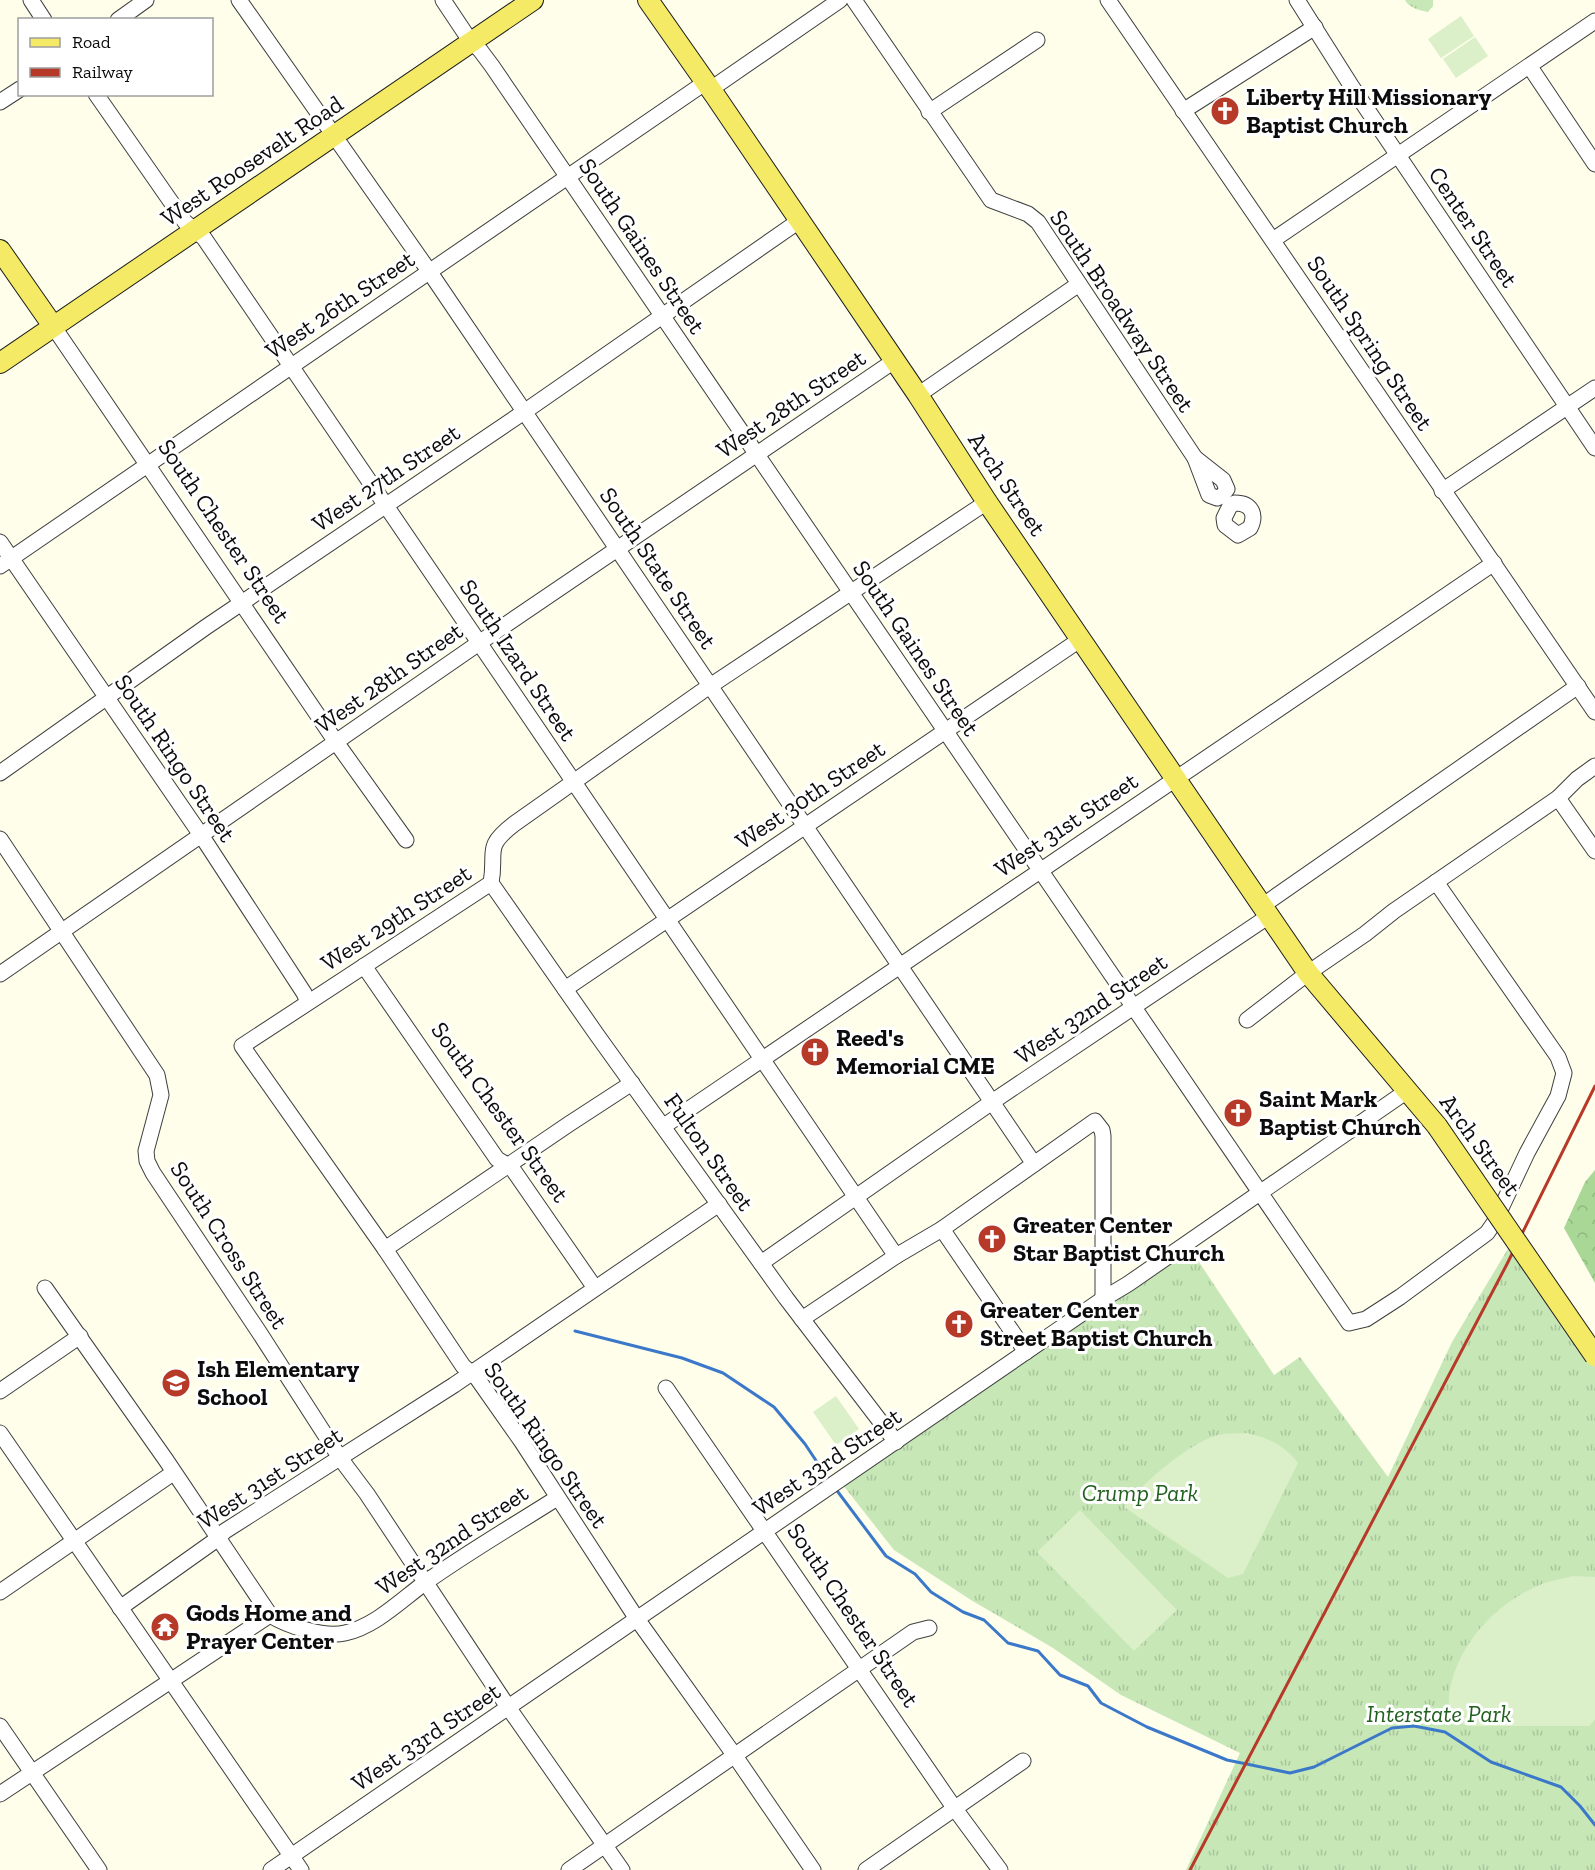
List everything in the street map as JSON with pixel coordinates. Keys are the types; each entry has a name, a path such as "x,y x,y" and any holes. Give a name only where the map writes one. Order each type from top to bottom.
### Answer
{"main road":[{"name":"West Roosevelt Road","path":"0,363 533,0"},
{"name":"Arch Street","path":"648,0 1308,973 1437,1126 1595,1356"},
{"name":"South Chester Street","path":"0,250 53,326"}],"street":[{"path":"31,0 43,18"},
{"path":"121,18 146,0"},
{"name":"South State Street","path":"239,0 324,123 336,135 429,271 1034,1164"},
{"name":"South Gaines Street","path":"442,0 471,42 480,50 662,315 1349,1323 1366,1319 1400,1297 1486,1233 1494,1223 1562,1087 1563,1070 1558,1057 1436,882"},
{"name":"West 26th Street","path":"6,562 567,177 840,0"},
{"name":"South Broadway Street","path":"854,0 990,200 1034,217 1195,459 1223,480 1227,489 1226,501"},
{"name":"South Spring Street","path":"1108,0 1595,712"},
{"name":"Center Street","path":"1297,0 1346,78 1595,448"},
{"path":"1273,240 1595,21"},
{"path":"1184,111 1315,27"},
{"path":"929,112 1037,40"},
{"path":"1530,67 1595,164"},
{"path":"0,102 18,90"},
{"name":"South Izard Street","path":"97,96 185,222 204,238 896,1256"},
{"name":"West 27th Street","path":"0,773 106,696 125,686 242,603 524,412 799,221"},
{"path":"918,395 1079,284"},
{"name":"South Chester Street","path":"53,326 336,742 406,840"},
{"name":"West 28th Street","path":"0,974 894,361"},
{"path":"1442,491 1595,388"},
{"name":"West 29th Street","path":"242,1046 491,883 493,851 497,837 711,686 987,502"},
{"name":"South Ringo Street","path":"0,542 6,562 106,696 201,835 308,1002"},
{"name":"West 31st Street","path":"664,1126 1494,563"},
{"name":"West 30th Street","path":"565,989 1081,639"},
{"name":"West 32nd Street","path":"761,1263 992,1102 1133,1008 1578,686"},
{"path":"1247,1020 1394,911 1558,798 1577,779 1595,766"},
{"path":"1558,798 1595,851"},
{"name":"South Cross Street","path":"0,839 159,1080 161,1095 147,1146 147,1161 153,1173 340,1458 367,1494 508,1707 622,1870"},
{"name":"Fulton Street","path":"491,883 761,1263 896,1442"},
{"name":"South Chester Street","path":"364,966 497,1159 509,1166 595,1288"},
{"name":"South Ringo Street","path":"242,1046 385,1249 463,1366 477,1378 636,1619 735,1756 813,1870"},
{"path":"385,1249 632,1083"},
{"name":"West 33rd Street","path":"271,1870 1407,1091"},
{"path":"802,1318 896,1256 942,1229 1095,1121 1102,1130 1103,1136 1102,1299"},
{"name":"West 31st Street","path":"120,1608 218,1537 471,1373 719,1204"},
{"path":"942,1229 1026,1352"},
{"path":"0,1794 270,1615 45,1288"},
{"path":"0,1390 80,1336"},
{"name":"South Chester Street","path":"666,1388 955,1809 1000,1870"},
{"path":"0,1433 301,1870"},
{"path":"0,1592 173,1473"},
{"name":"West 32nd Street","path":"270,1615 306,1629 329,1634 344,1633 370,1623 426,1582 557,1497"},
{"path":"568,1870 859,1668 913,1632 929,1628"},
{"path":"0,1726 99,1870"},
{"path":"866,1870 1023,1761"}],"green space":[{"path":"1405,0 1433,0 1433,6 1428,12 1412,7"},
{"path":"1461,16 1474,36 1441,58 1428,39"},
{"path":"1475,37 1488,56 1456,78 1443,59"},
{"path":"1595,1170 1595,1283 1564,1228 1585,1182"},
{"path":"1515,1237 1595,1356 1595,1870 1186,1870 1240,1753 1121,1695 1053,1648 971,1600 894,1550 839,1480 1187,1244 1274,1375 1300,1357 1388,1477 1452,1342"},
{"path":"836,1396 859,1429 836,1445 813,1412"},
{"name":"Crump Park","path":"1247,1433 1276,1443 1298,1463 1243,1574 1228,1578 1124,1507 1155,1475 1183,1453 1211,1437"},
{"path":"1080,1510 1177,1610 1134,1651 1037,1552"},
{"path":"1573,1576 1595,1577 1595,1720 1589,1726 1467,1726 1449,1716 1449,1692 1456,1667 1473,1637 1484,1624 1511,1600 1526,1591"}],"waterway":[{"path":"575,1331 682,1358 723,1373 774,1407 805,1444 829,1480"},
{"path":"835,1488 886,1556 915,1574 931,1592 963,1612 984,1620 1008,1643 1038,1651 1060,1675 1088,1686 1101,1703 1147,1727 1227,1760 1290,1773 1314,1767 1392,1728 1414,1726 1445,1732 1491,1762 1561,1787 1595,1825"}],"railway":[{"path":"1190,1870 1507,1264 1595,1086"}],"place":[{"name":"Liberty Hill Missionary Baptist Church","path":"1225,111"},
{"name":"Reed's Memorial CME","path":"815,1052"},
{"name":"Saint Mark Baptist Church","path":"1238,1113"},
{"name":"Greater Center Star Baptist Church","path":"992,1239"},
{"name":"Greater Center Street Baptist Church","path":"959,1324"},
{"name":"Ish Elementary School","path":"176,1383"},
{"name":"Gods Home and Prayer Center","path":"165,1627"}],"park label":[{"name":"Interstate Park","path":"1439,1714"}]}
